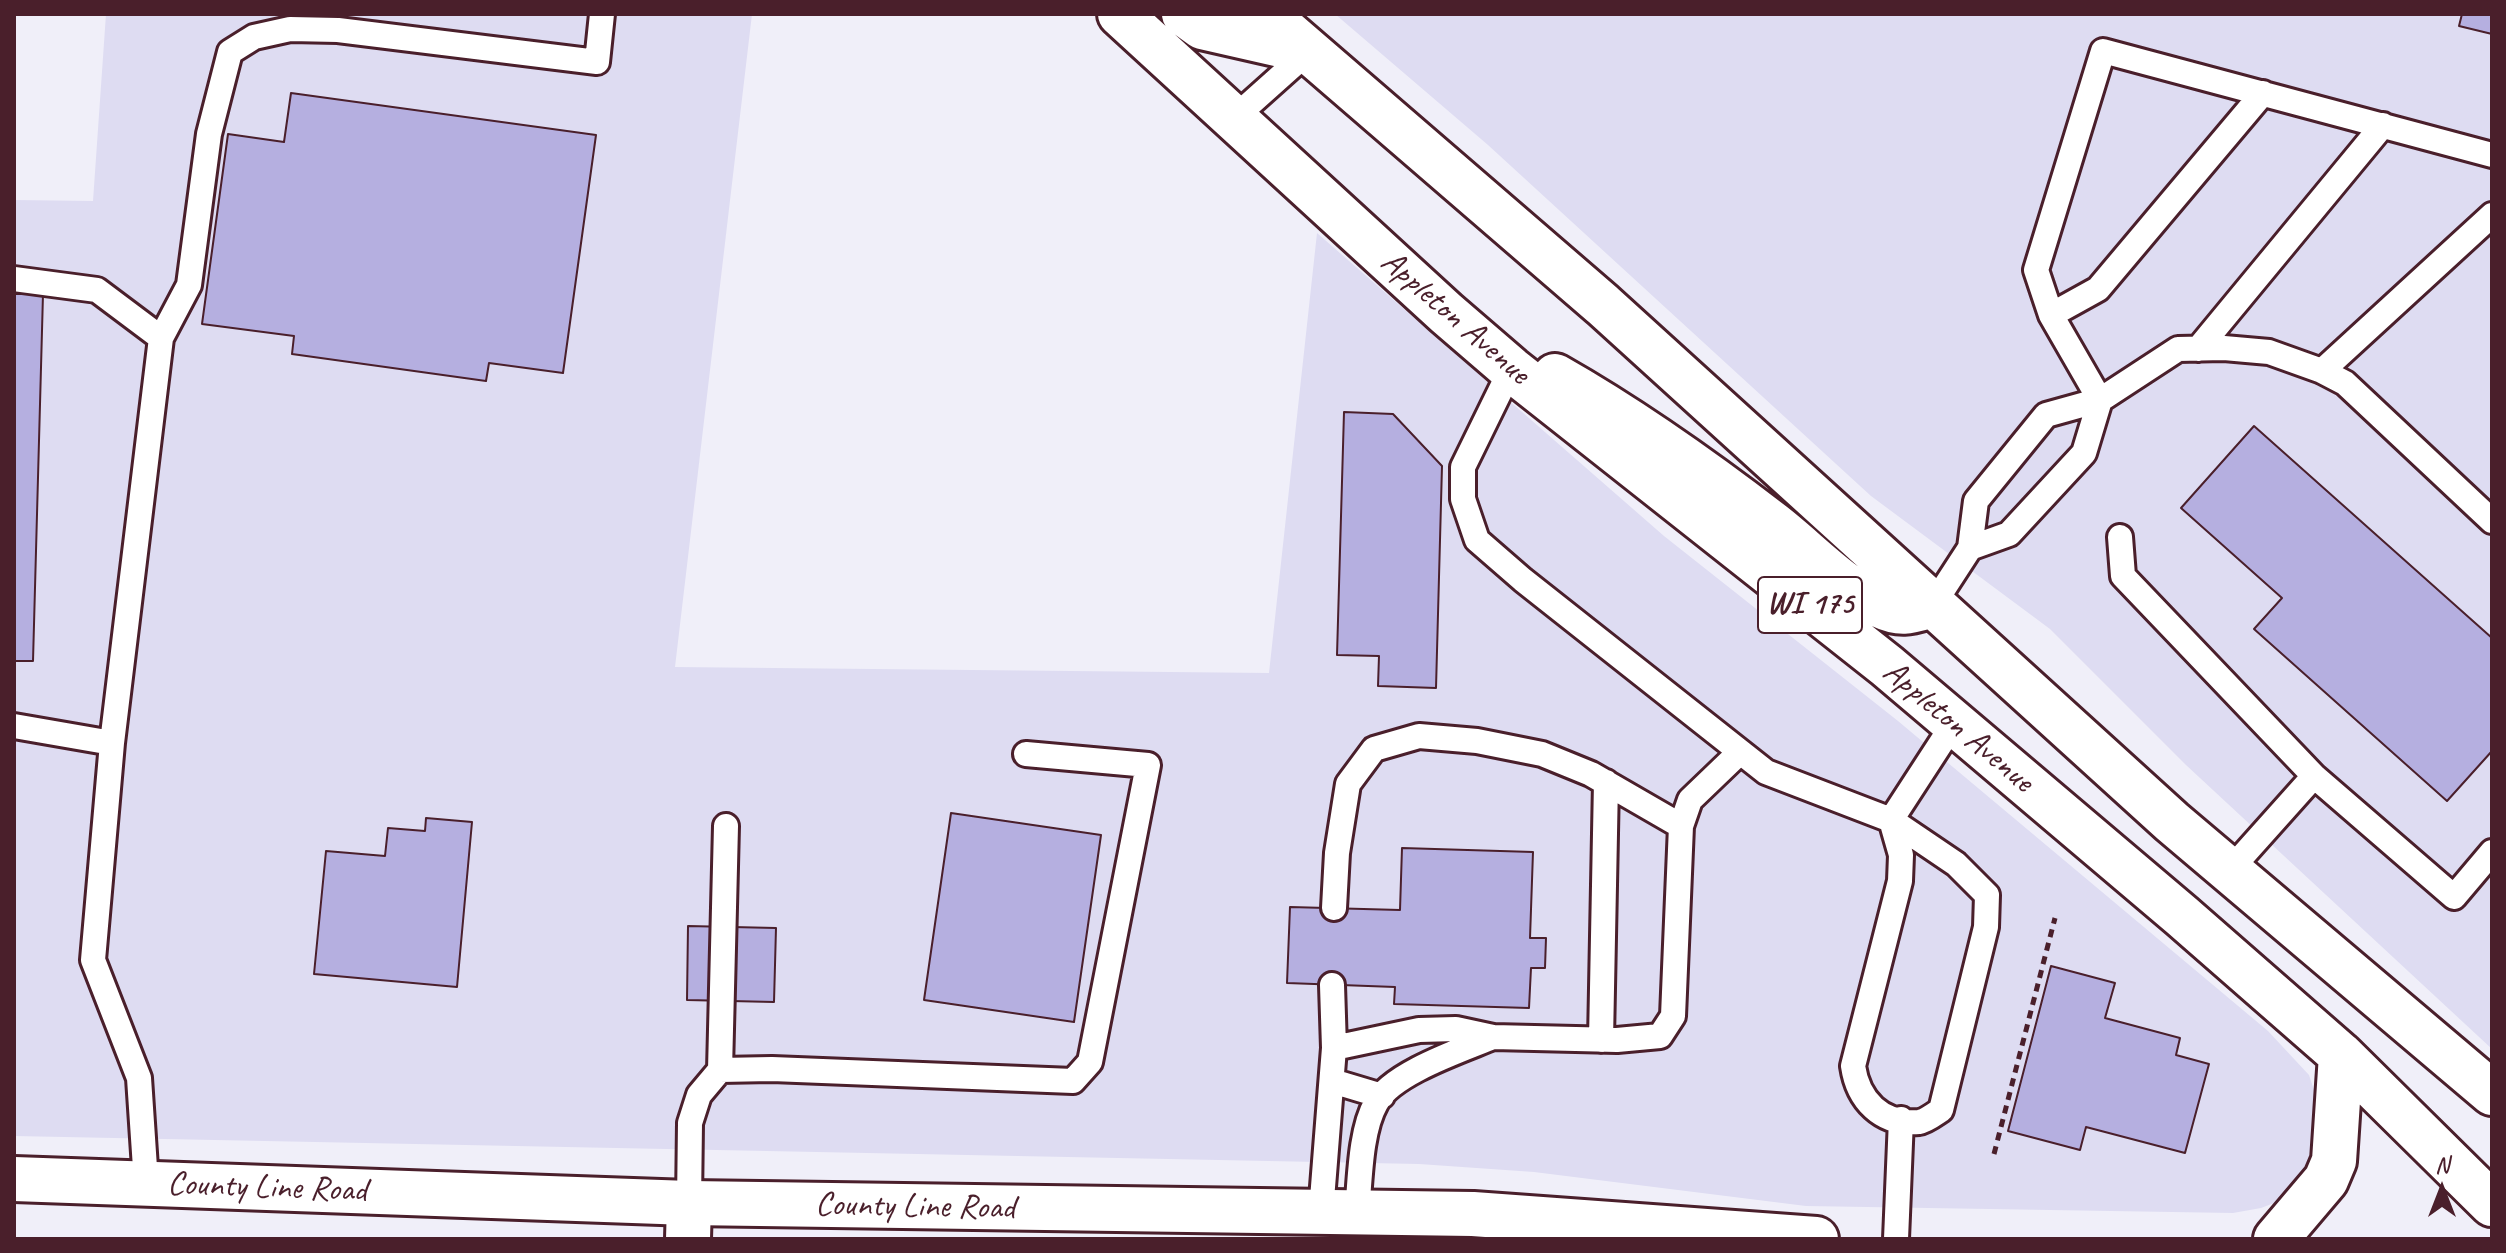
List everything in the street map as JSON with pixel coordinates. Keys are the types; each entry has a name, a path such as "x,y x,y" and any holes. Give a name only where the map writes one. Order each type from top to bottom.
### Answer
{"main road":[{"name":"Appleton Avenue","path":"1120,14 1511,369 1887,666 2182,916 2341,1055 2492,1204"},
{"path":"1184,14 1202,27 1309,51"},
{"name":"Appleton Avenue","path":"1266,14 1603,305 2230,870 2492,1093"},
{"path":"1446,313 1608,406 1773,524 1849,587 1881,606 1904,613 1933,605"},
{"path":"1887,666 1933,605"},
{"path":"2182,916 2230,870"},
{"path":"2276,1239 2326,1180 2334,1161 2341,1055"},
{"name":"County Line Road","path":"14,1179 146,1183 688,1221 1339,1212 1473,1214 1816,1239"}],"lane":[{"path":"146,1183 139,1078 93,960 112,743 161,338 189,285 209,134 230,52 255,25 338,30 597,62 602,14"},
{"path":"1234,118 1309,51"},
{"path":"1970,548 2009,534 2084,453 2100,400 2051,315 2036,270 2103,51 2492,155"},
{"path":"2051,315 2098,289 2263,93"},
{"path":"2198,349 2383,125"},
{"path":"2322,371 2492,215"},
{"path":"14,279 97,290 161,338"},
{"path":"1933,605 1970,548 1976,501 2046,415 2100,400 2178,349 2224,348 2269,352 2322,371 2345,383 2492,521"},
{"path":"1511,369 1463,467 1463,499 1477,540 1766,772 1891,820 1956,864 1987,895 1986,927 1941,1110 1920,1122 1888,1118 1870,1107 1856,1084 1853,1066 1900,881 1901,855 1891,820 1954,723"},
{"path":"2120,537 2123,576 2314,776 2454,897 2492,852"},
{"path":"14,726 112,743"},
{"path":"1334,908 1337,853 1348,784 1374,749 1419,736 1477,741 1542,754 1606,782 1681,826"},
{"path":"1334,1048 1419,1030 1456,1029 1493,1037 1601,1040 1660,1036 1673,1016 1681,826 1690,800 1740,752"},
{"path":"720,1070 772,1069 1073,1081 1090,1062 1148,765 1026,754"},
{"path":"2230,870 2314,776"},
{"path":"1601,1040 1606,782"},
{"path":"688,1221 690,1123 699,1095 720,1070 726,826"},
{"path":"1332,985 1332,1081 1339,1212"},
{"path":"1339,1212 1376,1103 1382,1096 1411,1073 1493,1037"},
{"path":"1332,1081 1382,1096"},
{"path":"1896,1239 1901,1119"}],"path":[{"path":"1994,1154 2055,918"}],"shaded area":[{"path":"106,14 752,14 675,667 1269,673 1317,233 1664,536 1898,721 2268,1031 2309,1075 2321,1111 2312,1173 2287,1198 2261,1208 2233,1213 1806,1206 1534,1172 1419,1164 14,1136 14,200 93,201"},
{"path":"1335,14 2492,14 2492,1049 2186,765 2050,629 1871,496 1488,145"}],"building":[{"path":"2462,14 2492,14 2492,34 2459,26"},
{"path":"291,93 596,135 563,373 489,363 486,381 292,354 294,336 202,324 228,134 284,142"},
{"path":"14,294 43,294 33,661 14,661"},
{"path":"1344,412 1393,414 1442,466 1436,688 1378,686 1379,656 1337,655"},
{"path":"2254,426 2492,638 2492,751 2447,801 2254,629 2282,598 2181,508"},
{"path":"951,813 1101,835 1074,1022 924,1000"},
{"path":"426,818 472,822 457,987 314,974 326,851 385,856 388,828 425,831"},
{"path":"1402,848 1533,852 1530,938 1546,938 1545,968 1531,968 1529,1008 1394,1004 1395,987 1287,983 1290,907 1400,910"},
{"path":"688,926 776,928 774,1002 687,1000"},
{"path":"2051,966 2115,983 2105,1018 2180,1038 2176,1055 2209,1064 2185,1153 2086,1127 2080,1150 2008,1131"}]}
